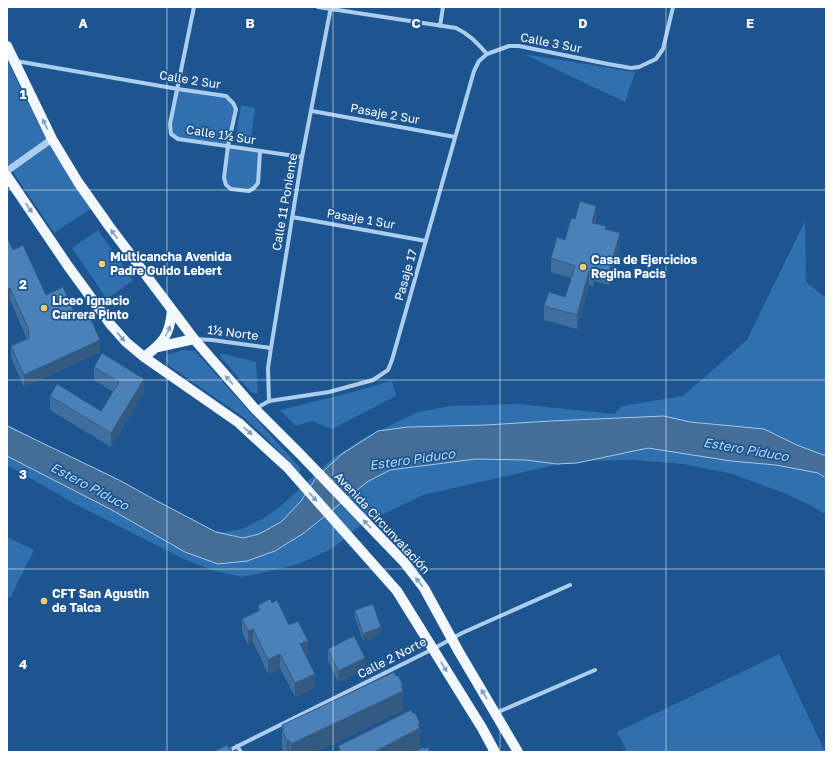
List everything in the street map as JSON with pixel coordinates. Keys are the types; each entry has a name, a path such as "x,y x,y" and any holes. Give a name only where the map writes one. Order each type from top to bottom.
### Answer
{"main road":[{"name":"Avenida Circunvalación","path":"7,46 52,139 78,182 104,220 172,312 255,409 404,562 424,588 518,752"},
{"path":"7,176 68,266 111,325 126,342 144,357 239,423 286,468 384,576 396,591 433,649 495,752"},
{"path":"144,357 158,347 166,336 171,326 172,312"},
{"path":"158,347 194,339"}],"street":[{"name":"Calle 1½ Sur","path":"194,7 170,124 171,134 178,139 302,157"},
{"path":"318,7 456,28 475,40 487,54"},
{"path":"440,26 443,7"},
{"name":"Calle 3 Sur","path":"487,54 505,47 519,46 631,68 648,64 656,59 663,49 673,7"},
{"name":"Calle 11 Poniente","path":"269,401 268,368 271,348 302,157 331,8"},
{"name":"Pasaje 17","path":"255,409 269,401 329,392 373,380 388,370 474,70 479,61 487,54"},
{"name":"Calle 2 Sur","path":"14,61 226,96 230,99 236,109 228,146 224,178 226,185 231,189 248,192 258,183 260,152"},
{"name":"Pasaje 2 Sur","path":"312,111 455,137"},
{"path":"7,171 52,139"},
{"name":"Pasaje 1 Sur","path":"292,217 426,241"},
{"name":"1½ Norte","path":"194,339 271,348"},
{"name":"Calle 2 Norte","path":"226,752 433,649 452,638 570,585"},
{"path":"496,713 595,670"},
{"path":"237,746 241,752"}],"shaded area":[{"path":"524,54 635,72 625,102"},
{"path":"7,59 51,148 92,208 54,233 7,163"},
{"path":"178,89 226,96 236,109 228,146 178,139 171,134 170,124"},
{"path":"241,105 255,108 251,139 236,136"},
{"path":"228,146 260,152 258,183 249,191 234,190 227,185 224,175 224,168"},
{"path":"805,221 806,282 826,298 826,515 812,506 786,494 733,474 684,464 633,460 573,461 423,495 361,525 333,548 299,564 243,577 215,571 186,560 77,505 7,465 7,424 205,531 225,532 242,529 264,518 280,507 333,458 364,438 418,412 450,406 518,404 614,414 622,406 683,396 747,340"},
{"name":"Multicancha Avenida Padre Guido Lebert","path":"98,230 133,280 107,299 72,248"},
{"path":"183,350 195,351 301,469 299,472 242,416 171,367 165,360 167,355"},
{"path":"225,354 256,362 258,394 251,392 219,355"},
{"path":"392,381 396,396 332,429 312,421 296,426 280,410 349,393"},
{"path":"7,537 34,550 10,598 7,597"},
{"path":"779,654 825,752 627,752 617,732"}],"water":[{"name":"Estero Piduco","path":"664,416 690,422 764,429 797,445 826,456 826,478 818,473 776,465 731,461 648,448 577,463 557,464 526,460 476,459 390,470 367,482 304,533 275,551 247,561 218,564 185,552 110,509 7,456 7,426 119,480 216,532 243,538 259,534 281,522 301,501 316,478 342,454 378,431 408,427 486,425"}],"building":[{"name":"Casa de Ejercicios Regina Pacis","path":"580,201 596,206 592,223 606,226 605,229 620,233 609,271 594,267 593,272 589,271 577,315 544,306 549,292 565,297 575,266 551,258 557,237 565,240 571,218 575,219"},
{"path":"7,237 13,250 23,245 46,295 63,287 78,320 89,315 100,340 24,375 11,346 29,338 28,328 10,288 7,289"},
{"path":"102,353 144,379 111,433 50,396 57,384 101,411 119,382 94,367"},
{"path":"270,599 272,603 277,600 289,625 298,621 308,641 300,644 315,674 295,683 280,654 268,660 253,629 248,631 242,619 260,610 258,605"},
{"path":"373,604 381,627 363,634 355,610"},
{"path":"354,636 365,658 338,671 328,649"},
{"path":"394,672 396,676 398,675 403,686 401,686 403,691 291,744 289,740 287,741 282,730 284,729 282,725"},
{"path":"411,710 415,713 420,723 418,724 420,728 374,752 338,752 340,750 338,746"},
{"path":"227,745 229,749 231,748 232,752 213,752"},
{"path":"423,747 424,749 428,747 430,752 414,752"}],"place":[{"name":"Multicancha Avenida Padre Guido Lebert","path":"102,264"},
{"name":"Casa de Ejercicios Regina Pacis","path":"583,267"},
{"name":"Liceo Ignacio Carrera Pinto","path":"44,308"},
{"name":"CFT San Agustin de Talca","path":"44,601"}]}
